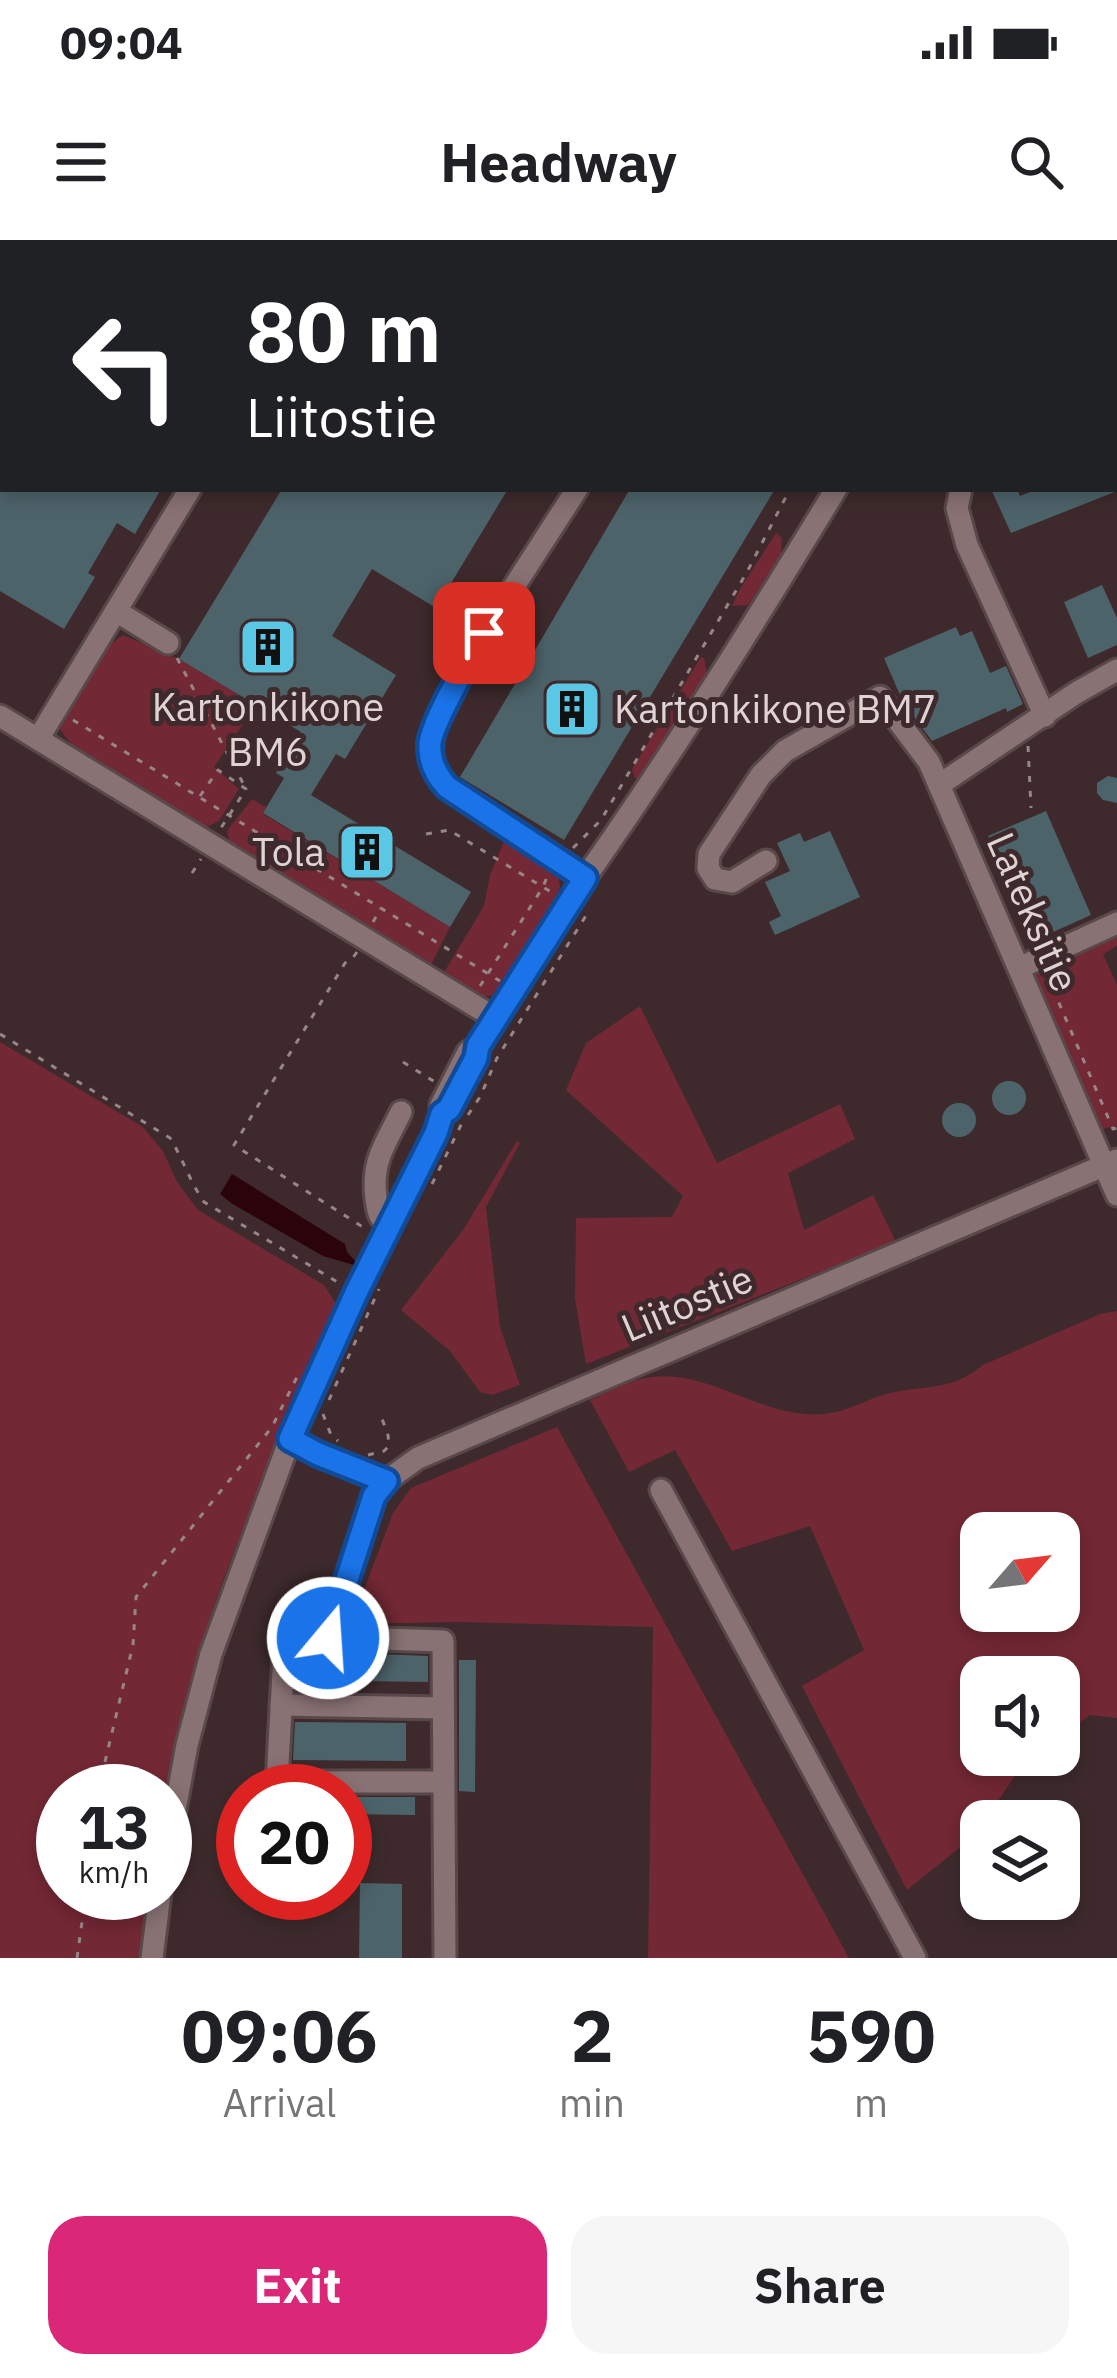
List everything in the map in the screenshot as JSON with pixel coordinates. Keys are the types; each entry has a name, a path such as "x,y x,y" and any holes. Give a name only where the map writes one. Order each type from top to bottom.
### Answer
{"street":[{"path":"38,740 188,492"},
{"path":"576,492 484,633 433,730 430,750 433,767 447,787 585,878"},
{"path":"183,1764 211,1654 290,1439 356,1293 379,1228 436,1133 441,1105 453,1079 663,766 834,492"},
{"path":"960,492 957,508 967,545 1036,722"},
{"path":"116,611 168,643"},
{"path":"939,785 1117,670"},
{"name":"Lateksitie","path":"766,861 732,882 715,879 708,868 709,854 761,775 785,751 880,697 929,762 1027,964 1111,1162 1117,1195"},
{"path":"0,716 495,1018"},
{"path":"1027,964 1117,923"},
{"path":"379,1228 375,1165 401,1112"},
{"name":"Liitostie","path":"386,1481 435,1450 1111,1162"},
{"path":"290,1439 386,1481 374,1496 328,1638"},
{"path":"661,1490 915,1958"},
{"path":"442,1782 277,1782 285,1636 443,1641 445,1958"},
{"path":"281,1706 442,1708"},
{"path":"152,1958 157,1920"}],"path":[{"path":"469,1003 548,875 601,820 788,492"},
{"path":"168,643 246,789"},
{"path":"56,710 513,989"},
{"path":"1030,808 1036,722"},
{"path":"199,797 218,770 246,789"},
{"path":"192,872 246,789"},
{"path":"344,963 234,1145 379,1228"},
{"path":"1027,964 1045,968 1113,1129 1117,1128"},
{"path":"0,1034 170,1138 204,1202 356,1293"},
{"path":"403,1062 442,1086"},
{"path":"104,1764 133,1645 136,1597 272,1427 300,1372"},
{"path":"323,1412 324,1422 342,1444"},
{"path":"355,1451 376,1454 388,1446 381,1416"},
{"path":"76,1958 82,1920"}],"shaded area":[{"path":"776,533 782,538 781,556 748,605 732,606 740,589"},
{"path":"123,635 179,659 256,705 214,767 239,789 219,821 201,830 75,750 60,729 84,676"},
{"path":"701,657 707,673 643,776 635,779 632,769"},
{"path":"252,799 266,807 263,814 450,927 430,967 231,849 227,831"},
{"path":"512,838 558,872 560,887 500,993 468,994 443,974 484,906 490,875 505,839"},
{"path":"1117,934 1117,946 1103,954 1117,985 1117,1126 1100,1133 1034,979 1060,958"},
{"path":"640,1006 717,1163 840,1104 855,1139 788,1173 804,1230 873,1195 896,1242 586,1364 575,1299 576,1218 672,1217 683,1196 566,1090 586,1043"},
{"path":"0,1042 143,1127 198,1210 324,1285 335,1302 235,1548 194,1668 171,1764 36,1764 36,1920 144,1920 140,1958 0,1958"},
{"path":"517,1141 486,1207 500,1327 520,1385 492,1395 480,1392 450,1351 401,1310 463,1230"},
{"path":"232,1174 345,1244 354,1265 323,1256 231,1203 220,1194"},
{"path":"1117,1311 1117,1718 1090,1715 1080,1722 1080,1656 960,1656 960,1776 1015,1776 999,1800 960,1800 960,1847 907,1890 802,1686 864,1650 810,1526 732,1551 675,1450 629,1472 590,1400 636,1380 671,1376 786,1411 832,1413 883,1395 951,1383 983,1365"},
{"path":"557,1427 849,1958 648,1958 653,1627 351,1624 393,1513 411,1488"}],"building":[{"path":"0,492 159,492 135,534 117,523 88,573 95,577 64,629 0,591"},
{"name":"Kartonkikone BM6","path":"280,492 506,492 436,608 372,569 332,636 396,675 345,759 336,754 311,795 471,892 450,927 263,813 284,778 276,773 301,732 179,659"},
{"name":"Kartonkikone BM7","path":"628,492 773,492 564,840 460,777"},
{"path":"992,492 1018,492 1020,496 1114,492 1011,533"},
{"path":"1102,585 1117,618 1117,645 1088,658 1064,602"},
{"path":"956,627 960,636 972,631 990,673 1006,666 1023,704 932,741 903,702 884,658"},
{"path":"1108,776 1117,778 1117,803 1097,793 1097,783"},
{"path":"1046,811 1091,915 1033,941 988,836"},
{"path":"830,831 860,897 775,935 769,922 781,916 765,882 790,871 777,843 800,833 804,842"},
{"path":"1009,1081 1021,1086 1026,1098 1021,1110 1009,1115 997,1110 992,1098 997,1086"},
{"path":"959,1103 971,1108 976,1120 971,1132 959,1137 947,1132 942,1120 947,1108"},
{"path":"299,1651 428,1656 428,1682 298,1680"},
{"path":"459,1660 476,1660 475,1792 459,1791"},
{"path":"295,1722 406,1723 406,1761 293,1760"},
{"path":"372,1797 415,1797 415,1815 372,1814"},
{"path":"372,1883 402,1884 402,1958 359,1958 360,1920 372,1920"}],"place":[{"name":"Kartonkikone BM6","path":"268,647"},
{"name":"Kartonkikone BM7","path":"572,709"},
{"name":"Tola","path":"367,852"}],"route":[{"path":"328,1638 374,1496 386,1481 290,1439 442,1114 449,1109 478,1046 585,878 447,787 433,767 433,730 484,633"}]}
